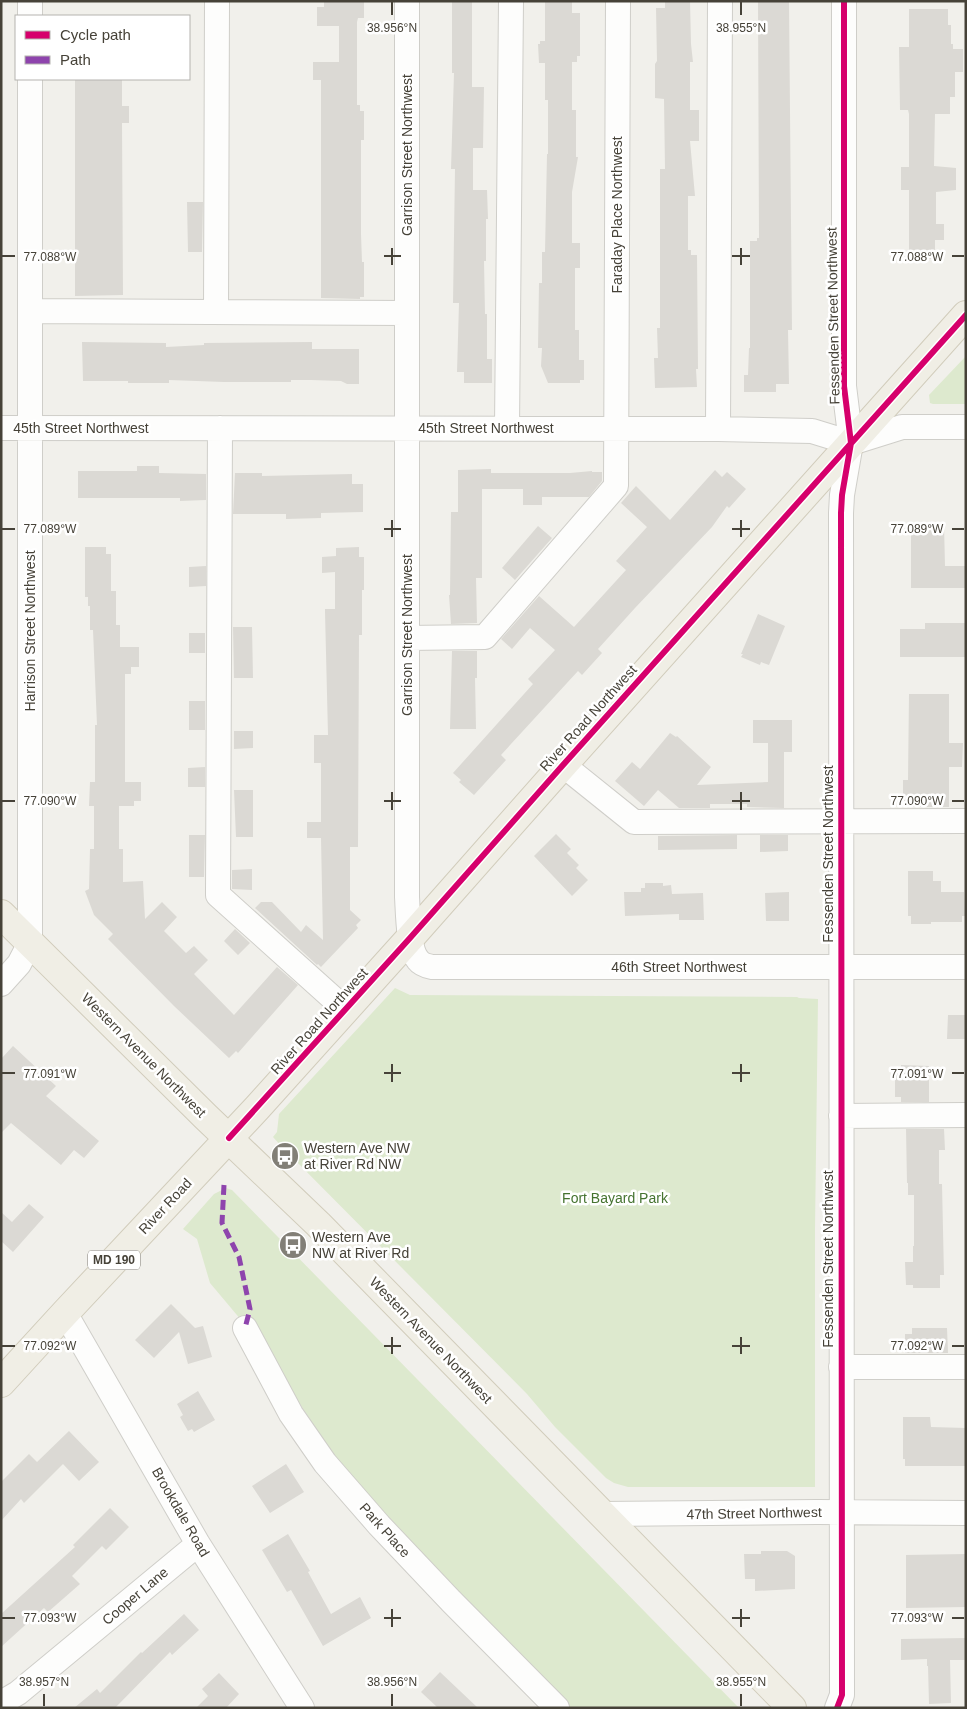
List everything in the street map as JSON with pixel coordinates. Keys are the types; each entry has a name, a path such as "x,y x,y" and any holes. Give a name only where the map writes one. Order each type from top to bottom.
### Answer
{"main road":[{"name":"River Road Northwest","path":"228,1138 346,1010 966,315"},
{"name":"Western Avenue Northwest","path":"1,914 318,1224 792,1708"},
{"name":"River Road","path":"1,1384 228,1138"}],"street":[{"path":"30,1 30,15"},
{"path":"216,312 217,1"},
{"name":"Garrison Street Northwest","path":"407,1 407,897 410,938"},
{"path":"507,428 511,1"},
{"name":"Faraday Place Northwest","path":"407,638 485,637 616,486 618,1"},
{"path":"718,429 720,1"},
{"name":"Fessenden Street Northwest","path":"837,1708 842,1695 841,513 842,495 851,443 844,386 844,1"},
{"name":"Harrison Street Northwest","path":"30,80 30,943"},
{"path":"30,311 407,313"},
{"name":"45th Street Northwest","path":"1,428 407,427 718,429 812,431 851,443"},
{"path":"851,443 902,427 966,427"},
{"path":"220,428 218,895 346,1010"},
{"path":"563,765 634,822 966,820"},
{"name":"46th Street Northwest","path":"410,938 416,959 424,965 432,967 966,967"},
{"path":"1,984 19,964 30,943"},
{"path":"841,1116 966,1115"},
{"name":"Brookdale Road","path":"65,1313 198,1544 302,1708"},
{"name":"Park Place","path":"244,1328 291,1414 326,1464 379,1525 557,1708"},
{"path":"841,1367 966,1368"},
{"name":"47th Street Northwest","path":"602,1514 966,1513"},
{"name":"Cooper Lane","path":"1,1703 18,1693 198,1544"}],"green space":[{"path":"966,356 966,404 930,403 929,395"},
{"name":"Fort Bayard Park","path":"395,988 410,995 797,997 818,999 815,1229 815,1487 628,1487 614,1483 606,1478 555,1427 527,1394 273,1137 277,1132 279,1114"},
{"path":"226,1188 232,1190 739,1708 565,1708 340,1466 262,1345 210,1283 197,1239 183,1229 214,1194"}],"building":[{"path":"324,1 364,2 364,18 358,18 357,22 357,105 360,105 360,111 364,111 364,140 361,140 361,234 362,262 364,262 364,297 360,297 360,299 321,298 321,80 313,80 313,62 339,62 339,26 317,26 317,7 324,7"},
{"path":"452,1 472,1 472,87 484,87 483,148 473,148 473,190 487,190 488,219 486,219 486,261 484,261 485,314 487,314 487,359 492,359 492,383 464,383 464,372 457,372 459,303 453,303 455,169 451,169 454,73 452,73"},
{"path":"665,1 690,1 693,62 690,62 690,110 699,110 699,141 690,141 695,196 688,196 688,250 691,250 691,255 697,255 697,387 655,388 654,358 658,358 657,328 660,328 660,169 665,169 664,99 655,98 655,64 657,61 656,8 665,8"},
{"path":"758,1 789,1 792,330 788,330 789,384 776,384 776,392 744,392 744,375 748,375 750,348 750,241 757,241 757,238 759,238"},
{"path":"545,2 572,2 572,13 580,13 580,56 577,56 577,62 572,62 572,110 576,110 576,157 578,157 572,192 572,243 580,243 580,268 575,268 575,330 579,330 579,360 584,360 584,380 580,380 580,383 548,383 541,366 542,348 538,348 539,283 542,283 542,252 545,252 548,100 545,100 545,63 539,63 538,44 540,44 540,41 545,41"},
{"path":"909,9 948,9 948,25 951,25 951,44 953,44 953,49 963,49 963,72 955,72 955,97 950,97 950,114 935,114 934,166 956,168 956,190 936,192 936,224 944,224 944,240 935,240 935,259 909,259 909,190 901,190 901,167 909,167 909,114 908,110 900,110 899,47 909,47"},
{"path":"75,80 122,80 122,106 129,106 129,123 122,123 123,295 75,296"},
{"path":"187,202 203,202 202,252 188,252"},
{"path":"82,342 166,343 166,347 204,345 204,343 312,342 312,349 359,349 359,384 311,380 291,380 291,382 224,382 169,380 169,383 83,381"},
{"path":"137,466 159,466 159,473 206,474 206,500 180,501 180,498 78,498 78,471 137,471"},
{"path":"491,469 491,473 602,472 602,481 589,497 542,497 542,505 523,505 523,489 482,489 482,578 476,578 477,623 451,624 449,595 451,512 458,512 458,470"},
{"path":"715,470 722,477 727,472 746,489 729,508 727,506 712,527 598,649 602,653 582,675 578,671 501,755 506,760 474,795 459,782 461,780 453,773 533,684 528,679 555,650 530,628 512,649 501,639 539,596 574,627 626,570 616,561 647,527 621,503 636,486 670,520"},
{"path":"235,473 262,473 262,476 352,474 352,484 363,484 363,512 321,513 321,518 286,519 286,514 233,514"},
{"path":"944,525 945,566 966,566 966,588 911,588 911,526"},
{"path":"538,526 552,538 515,580 502,568"},
{"path":"85,547 106,547 106,554 111,554 111,591 116,591 116,625 120,625 120,647 139,647 139,667 131,667 131,674 125,674 125,782 141,782 141,801 134,801 134,806 119,806 119,849 123,849 123,882 143,881 145,919 162,902 177,917 164,931 186,953 194,946 208,960 194,974 234,1015 277,967 298,985 238,1053 236,1051 229,1058 108,939 113,934 94,915 85,891 89,889 90,849 94,849 94,806 89,806 90,782 95,782 95,725 97,725 93,630 90,630 88,597 85,597"},
{"path":"359,547 359,557 364,557 364,590 362,590 362,635 359,635 358,847 350,847 350,910 361,920 356,925 358,928 321,967 255,908 261,902 272,902 301,932 306,925 323,940 321,838 307,838 307,822 321,822 321,763 314,763 314,735 328,735 325,609 335,609 335,572 322,573 322,557 336,556 336,548"},
{"path":"206,566 206,586 189,587 189,567"},
{"path":"758,614 785,626 769,665 761,662 760,665 741,657"},
{"path":"925,623 966,623 966,657 900,657 900,629 925,629"},
{"path":"233,627 252,627 253,678 234,678"},
{"path":"189,633 205,633 205,653 189,653"},
{"path":"452,651 477,651 477,678 475,678 476,729 450,729"},
{"path":"909,694 949,694 949,743 963,743 962,767 949,767 949,807 903,807 903,780 908,780"},
{"path":"189,701 205,701 205,730 189,730"},
{"path":"753,720 792,720 792,752 784,752 784,808 747,807 747,804 710,804 710,808 679,808 658,790 644,806 615,781 632,762 640,769 670,733 677,736 711,767 697,785 768,782 768,743 753,743"},
{"path":"234,731 253,731 253,748 234,749"},
{"path":"205,767 205,787 188,787 188,768"},
{"path":"234,790 253,790 253,837 236,837"},
{"path":"556,834 571,849 567,853 579,865 576,868 588,880 572,896 534,856"},
{"path":"189,835 205,835 204,877 189,877"},
{"path":"737,835 737,849 658,850 658,836"},
{"path":"760,835 788,835 788,851 760,852"},
{"path":"252,869 252,890 232,889 232,870"},
{"path":"908,871 933,871 933,881 941,881 941,892 964,892 965,916 962,916 962,922 911,924 911,916 908,916"},
{"path":"645,883 663,883 663,886 671,885 672,894 703,893 704,920 679,920 679,914 625,916 624,892 641,892 641,888 645,888"},
{"path":"789,892 789,921 766,921 765,893"},
{"path":"235,929 250,943 238,955 224,941"},
{"path":"948,1015 966,1015 966,1039 947,1039"},
{"path":"13,1046 56,1086 46,1096 99,1141 84,1158 74,1150 61,1165 11,1123 1,1133 1,1059"},
{"path":"901,1065 929,1066 929,1102 901,1102 901,1097 895,1097 895,1073 901,1073"},
{"path":"906,1129 944,1129 945,1150 939,1150 939,1184 942,1184 944,1275 940,1275 940,1288 913,1288 913,1285 906,1285 905,1262 913,1262 914,1195 908,1195"},
{"path":"29,1204 44,1217 13,1252 1,1241 1,1212 12,1222"},
{"path":"171,1304 195,1328 203,1326 212,1357 188,1364 179,1332 154,1358 135,1340"},
{"path":"912,1328 947,1328 948,1353 905,1353 905,1334 912,1334"},
{"path":"198,1391 215,1420 194,1432 192,1429 188,1431 180,1417 183,1415 177,1404"},
{"path":"903,1417 930,1417 931,1427 966,1428 966,1466 905,1466 905,1459 903,1459"},
{"path":"69,1431 99,1462 79,1481 63,1464 24,1503 21,1499 1,1521 1,1482 29,1454 37,1462"},
{"path":"286,1464 304,1492 270,1513 252,1486"},
{"path":"110,1508 129,1527 106,1550 102,1546 72,1576 80,1584 48,1612 44,1608 1,1647 1,1614 75,1547 73,1545"},
{"path":"288,1534 310,1571 308,1572 331,1614 360,1597 371,1618 323,1646 291,1590 287,1592 262,1550"},
{"path":"761,1551 787,1551 795,1556 795,1589 755,1591 755,1579 745,1579 744,1554 761,1554"},
{"path":"966,1554 966,1607 906,1608 906,1555"},
{"path":"184,1614 199,1630 172,1655 170,1652 115,1708 74,1708 97,1689 100,1693 141,1652"},
{"path":"966,1638 966,1660 950,1660 951,1703 929,1704 927,1659 901,1660 901,1639"},
{"path":"440,1672 478,1708 438,1708 421,1692"},
{"path":"219,1673 239,1694 226,1708 196,1708 208,1696 202,1689"}],"marked path":[{"path":"224,1185 222,1223 239,1257 250,1309 245,1328"}],"cycle path":[{"path":"837,1708 842,1695 841,513 842,495 851,443 844,386 844,1"},
{"path":"229,1138 966,315"}],"place":[{"name":"Western Ave NW at River Rd NW","path":"285,1156"},
{"name":"Western Ave NW at River Rd","path":"293,1245"}]}
